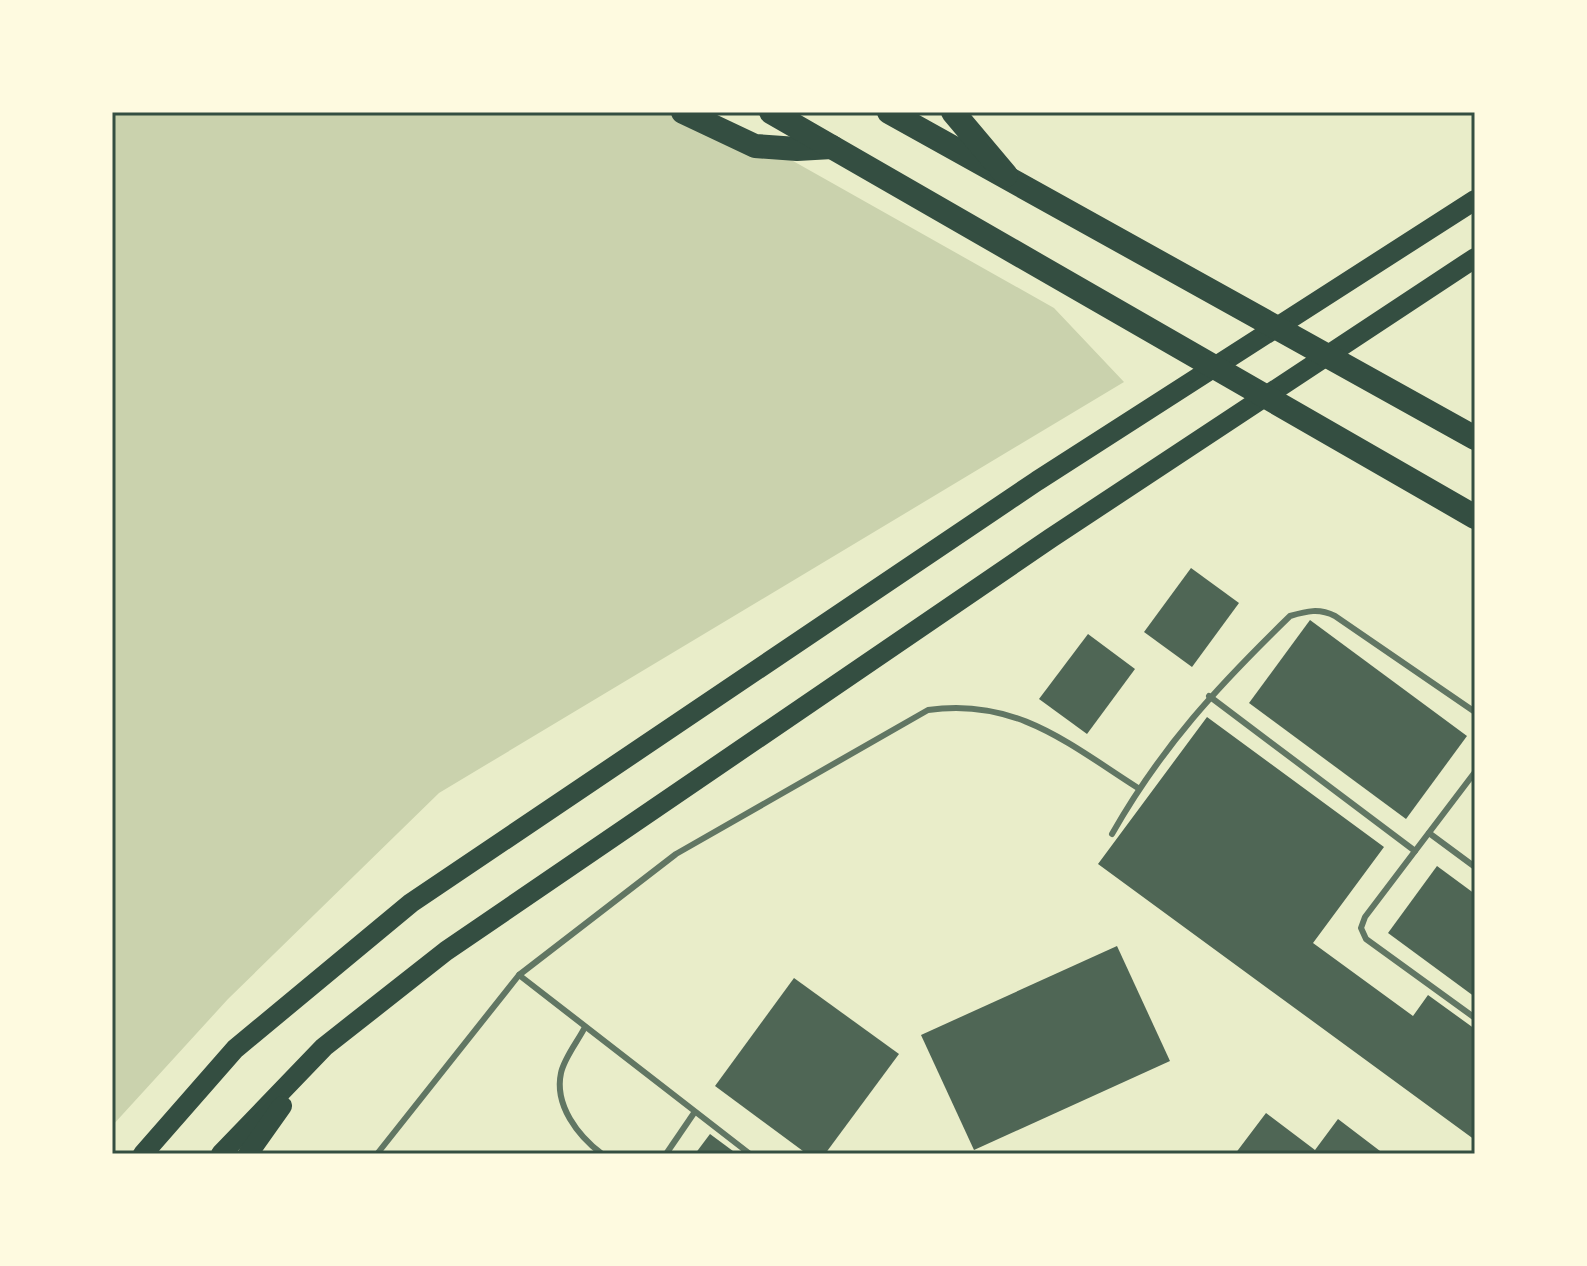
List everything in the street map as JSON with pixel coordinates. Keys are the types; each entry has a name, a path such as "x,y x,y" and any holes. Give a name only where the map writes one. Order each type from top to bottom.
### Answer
{"highway":[{"path":"683,112 755,146 797,149 832,147"},
{"path":"771,112 1475,517"},
{"path":"889,112 1475,438"},
{"path":"953,112 967,124 1012,183"}],"main road":[{"path":"143,1154 235,1049 411,903 1037,481 1475,200"},
{"path":"221,1154 324,1047 446,951 1051,538 1475,258"},
{"path":"248,1154 324,1047"}],"lane":[{"path":"1112,834 1138,788 1209,696 1290,616 1309,610 1325,611 1475,712"},
{"path":"1209,696 1415,851"},
{"path":"377,1154 519,975 676,854 928,710 973,707 998,710 1038,725 1138,788"},
{"path":"1475,772 1365,917 1361,928 1366,939 1475,1018"},
{"path":"1429,833 1475,867"},
{"path":"519,975 750,1154"},
{"path":"585,1027 561,1073 566,1115 581,1136 602,1154"},
{"path":"666,1154 694,1113"}],"green space":[{"path":"112,112 706,112 1054,308 1124,382 439,793 228,999 112,1126"}],"building":[{"path":"1191,568 1239,603 1192,667 1144,632"},
{"path":"1310,620 1467,736 1406,819 1249,703"},
{"path":"1088,634 1135,669 1087,734 1039,699"},
{"path":"1207,717 1384,847 1313,943 1413,1016 1428,995 1475,1029 1475,1140 1098,864"},
{"path":"1437,866 1475,894 1475,997 1388,933"},
{"path":"1117,946 1170,1061 974,1150 921,1035"},
{"path":"794,978 899,1054 825,1154 807,1154 715,1086"},
{"path":"1266,1113 1315,1150 1338,1119 1384,1154 1235,1154"},
{"path":"710,1134 737,1154 695,1154"}]}
